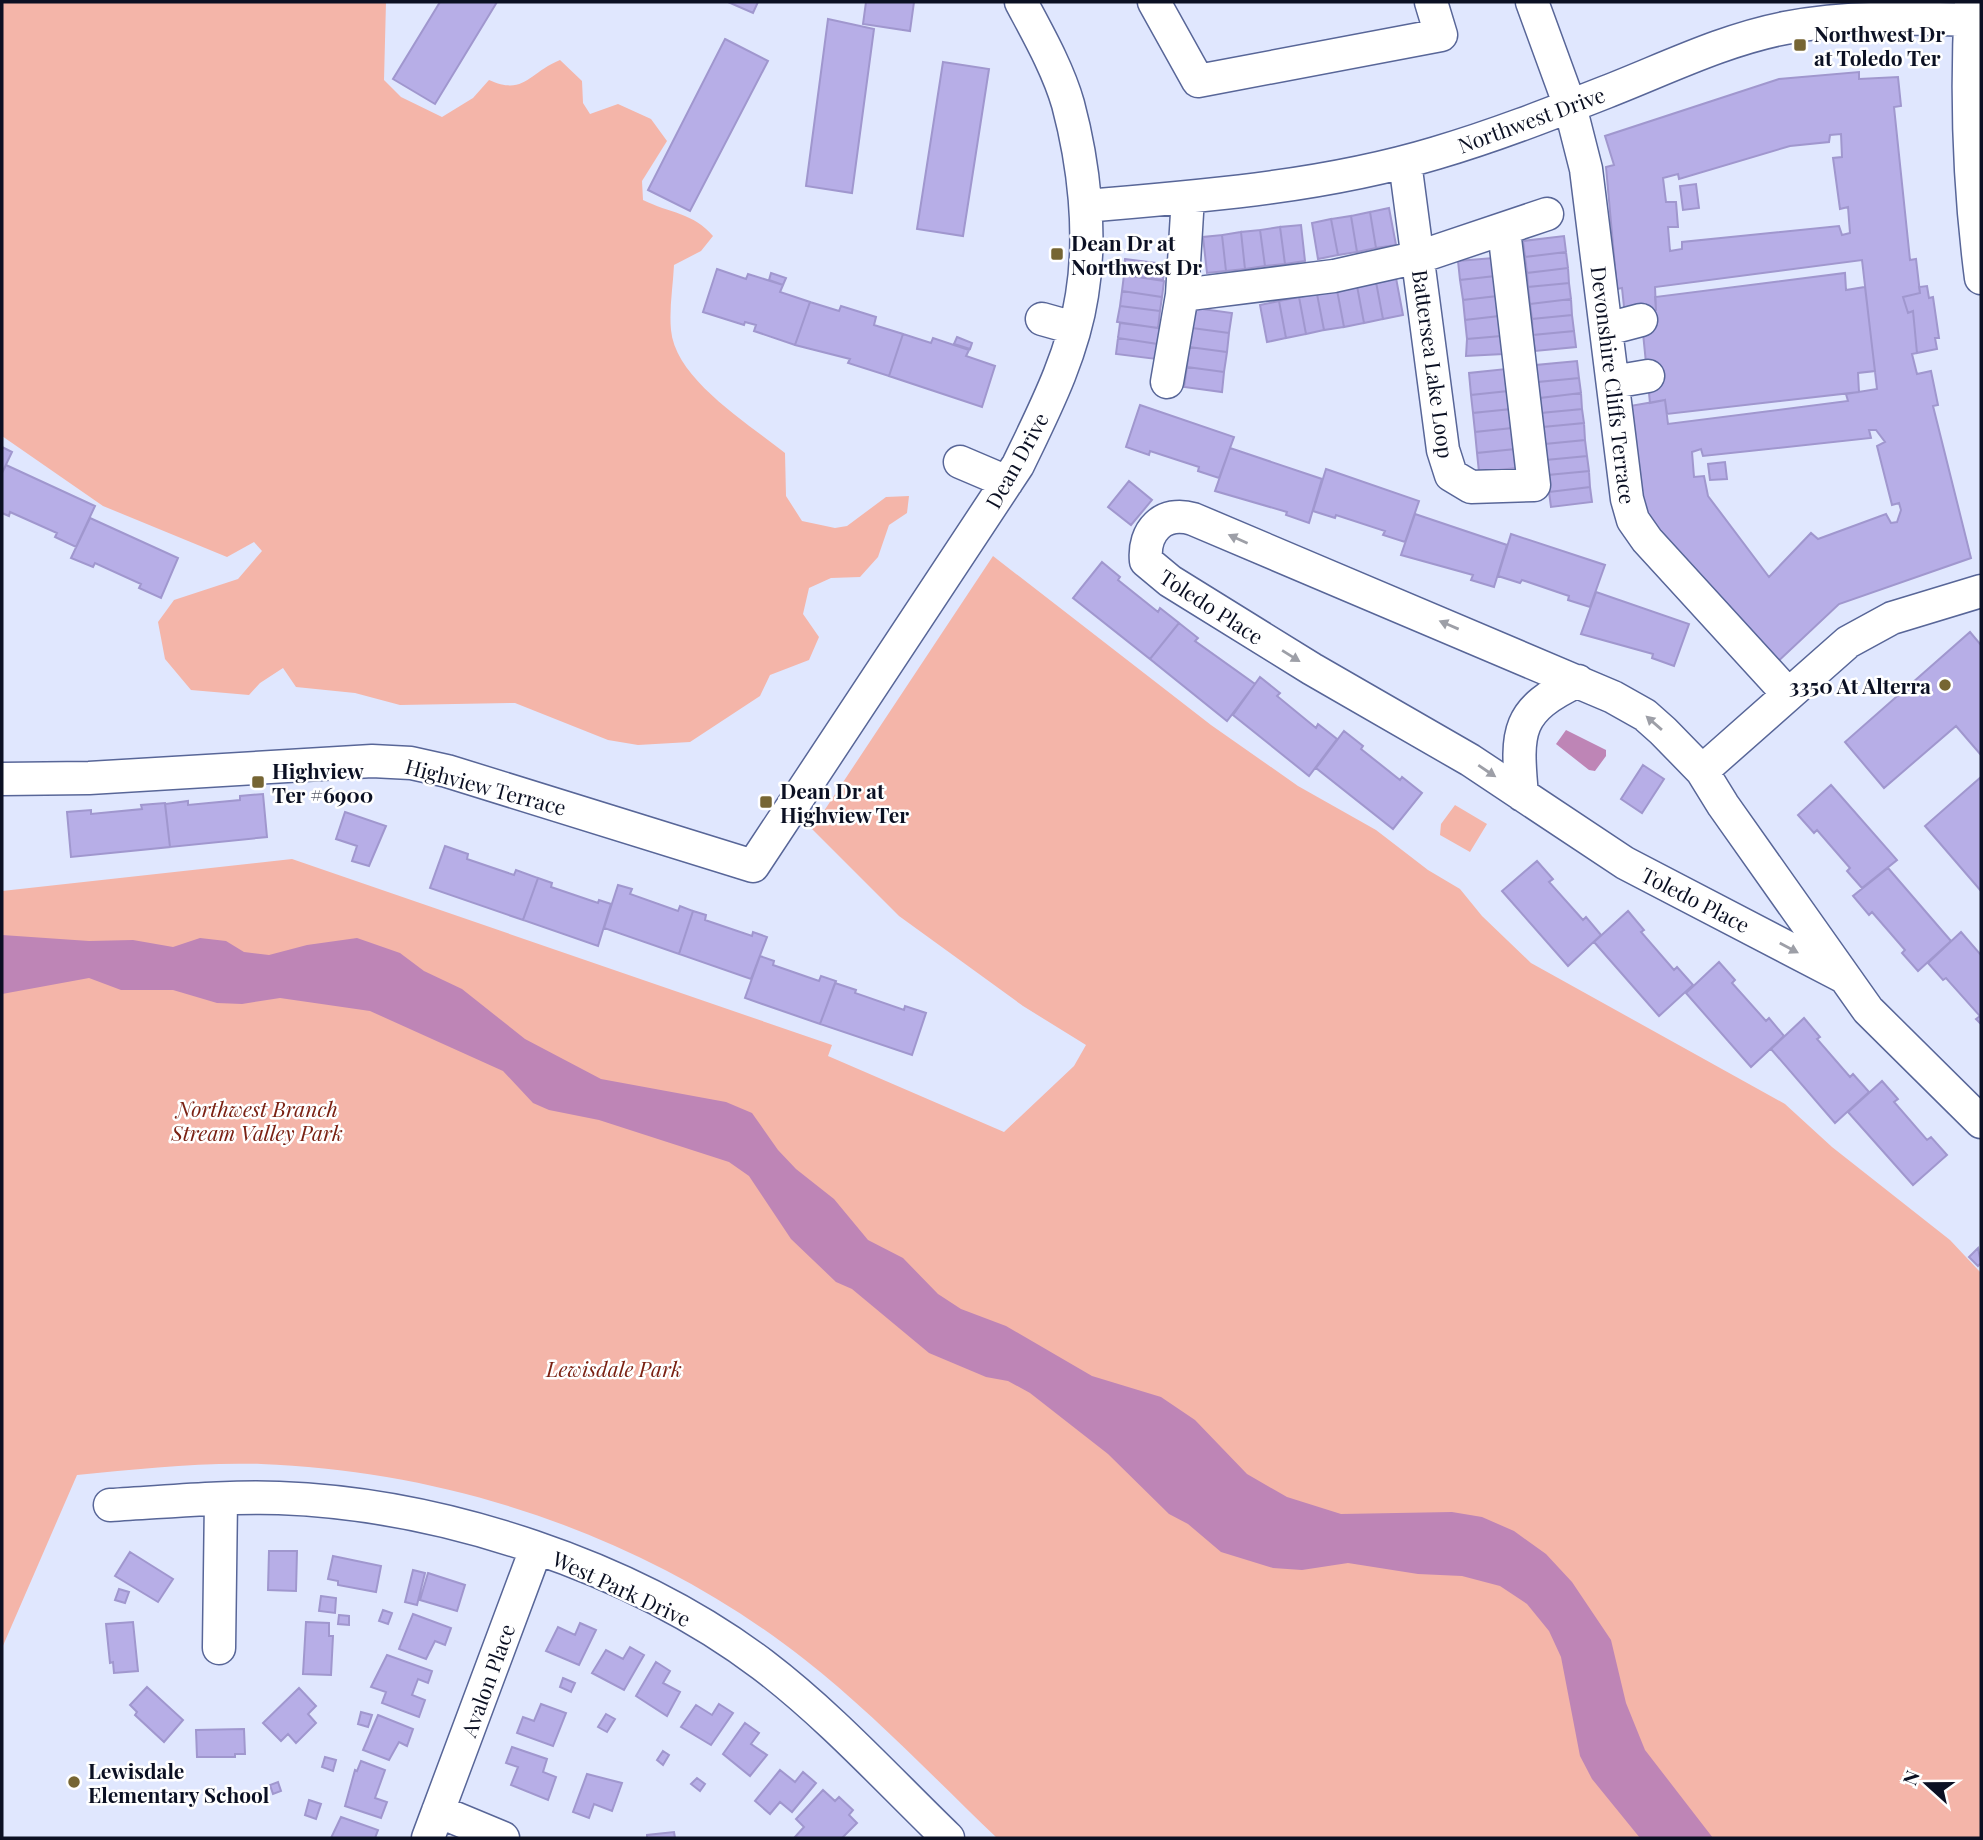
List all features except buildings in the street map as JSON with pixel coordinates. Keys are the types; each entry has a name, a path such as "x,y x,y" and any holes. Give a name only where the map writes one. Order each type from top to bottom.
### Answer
{"street":[{"name":"Dean Drive","path":"753,866 1007,482 1050,400 1074,328 1083,295 1086,206 1068,103 1041,39 1021,2"},
{"path":"1154,2 1198,81 1441,35 1432,2"},
{"name":"Devonshire Cliffs Terrace","path":"1532,2 1570,106 1586,169 1627,499 1633,520 1647,540 1787,693"},
{"name":"Northwest Drive","path":"1086,206 1188,197 1317,179 1405,162 1530,122 1740,40 1786,28 1816,13 1906,18 1971,11"},
{"path":"1971,11 1969,154 1981,278"},
{"name":"Battersea Lake Loop","path":"1405,162 1443,450 1451,475 1471,487 1534,485 1504,230"},
{"path":"1167,382 1182,295 1188,197"},
{"path":"1182,295 1334,276 1419,257 1547,214"},
{"path":"1042,319 1074,328"},
{"path":"1607,329 1641,320"},
{"path":"1613,382 1648,376"},
{"path":"960,462 1007,482"},
{"name":"Toledo Place","path":"1842,976 1625,863 1470,760 1312,669 1170,581 1146,561 1145,546 1148,537 1165,518 1181,515 1194,519 1578,681 1645,715 1702,771 1868,1010 1981,1122"},
{"path":"1702,771 1787,693 1848,642 1883,622 1981,591"},
{"path":"1522,794 1518,748 1523,723 1550,694 1578,681"},
{"name":"Highview Terrace","path":"2,779 89,778 372,761 403,762 447,771 753,866"},
{"name":"West Park Drive","path":"110,1504 282,1498 384,1510 454,1525 536,1549 644,1594 689,1618 762,1665 812,1706 948,1838"},
{"path":"219,1648 221,1499"},
{"name":"Avalon Place","path":"503,1838 433,1825 536,1549"}],"green space":[{"path":"2,2 386,2 384,80 401,97 442,117 473,98 489,80 501,84 519,84 560,60 582,81 583,103 590,114 618,104 651,119 667,141 642,181 643,200 698,222 713,236 701,251 674,265 671,330 685,366 716,399 785,453 786,496 802,521 835,528 847,526 886,497 909,496 907,513 889,525 878,557 860,577 831,578 809,588 803,614 819,637 809,660 770,675 760,696 690,742 638,745 608,740 515,703 400,705 355,693 296,687 283,668 260,683 249,695 191,690 165,659 158,622 174,600 238,579 262,551 254,542 227,557 103,506 2,436"},
{"path":"993,556 1211,725 1298,786 1376,830 1428,870 1460,889 1482,916 1531,963 1785,1104 1832,1147 1950,1240 1981,1273 1981,1838 997,1838 830,1680 745,1616 682,1579 616,1546 548,1519 478,1497 334,1469 215,1464 77,1475 2,1648 2,891 292,859 832,1045 828,1056 1004,1132 1074,1066 1086,1045 1023,1006 899,916 812,829"},
{"path":"1455,805 1487,824 1470,852 1440,835 1441,824"}],"shaded area":[{"path":"1566,730 1606,750 1606,756 1595,771 1589,770 1556,744"},
{"path":"2,935 89,941 133,940 173,947 200,938 226,941 244,952 269,955 307,945 357,938 400,953 424,971 462,989 525,1039 601,1079 726,1102 752,1113 778,1150 796,1169 834,1199 868,1240 903,1258 938,1294 961,1309 1006,1326 1092,1376 1161,1397 1195,1420 1247,1474 1287,1497 1341,1514 1452,1512 1482,1517 1514,1531 1546,1554 1572,1582 1611,1640 1626,1703 1645,1750 1713,1838 1640,1838 1592,1779 1580,1756 1561,1657 1549,1631 1527,1604 1500,1586 1462,1576 1418,1574 1348,1563 1302,1570 1273,1568 1221,1552 1188,1524 1169,1514 1108,1454 1030,1393 1008,1381 986,1377 929,1353 852,1289 836,1282 791,1239 749,1176 729,1162 599,1120 549,1110 533,1103 503,1071 370,1011 280,998 242,1004 217,1003 173,990 121,990 89,978 2,994"}],"place":[{"name":"Northwest Dr at Toledo Ter","path":"1800,45"},
{"name":"Dean Dr at Northwest Dr","path":"1057,254"},
{"name":"3350 At Alterra","path":"1945,685"},
{"name":"Highview Ter #6900","path":"258,782"},
{"name":"Dean Dr at Highview Ter","path":"766,802"},
{"name":"Lewisdale Elementary School","path":"74,1782"}],"park label":[{"name":"Northwest Branch Stream Valley Park","path":"257,1120"},
{"name":"Lewisdale Park","path":"614,1368"}]}
